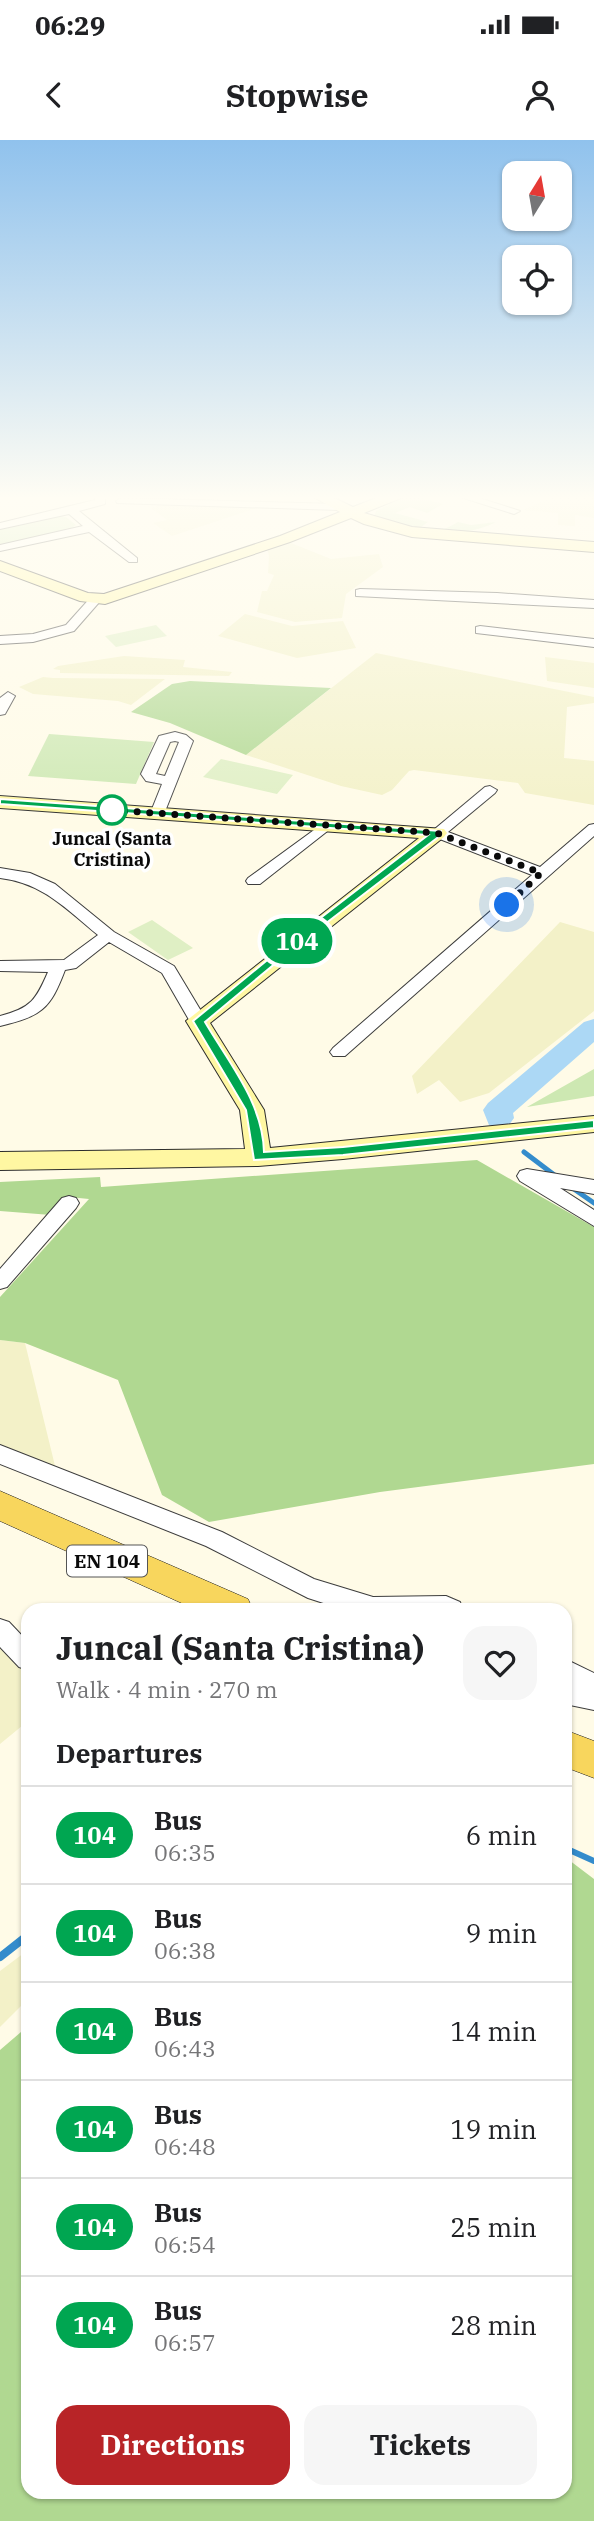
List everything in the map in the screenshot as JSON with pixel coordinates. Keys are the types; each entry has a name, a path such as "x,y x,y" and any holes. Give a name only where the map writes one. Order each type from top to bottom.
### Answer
{"main road":[{"name":"EN 104","path":"10,1514 218,1603"},
{"path":"572,1751 594,1759"}],"street":[{"path":"0,640 33,638 70,628 90,606"},
{"path":"480,630 594,643"},
{"path":"0,711 8,696"},
{"path":"157,814 170,781"},
{"path":"198,1021 490,790"},
{"path":"0,802 437,833 541,873"},
{"path":"254,881 325,826"},
{"path":"339,1052 594,828"},
{"path":"0,873 25,876 49,887 107,935 168,970 252,1110 258,1157"},
{"path":"0,966 58,967 70,964 107,935"},
{"path":"0,1021 37,1010 45,999 58,967"},
{"path":"0,1161 258,1157 343,1151 594,1124"},
{"path":"0,1167 135,1159"},
{"path":"594,1187 527,1176 594,1219"},
{"path":"0,1282 69,1203"},
{"path":"0,1454 214,1539 308,1588 357,1603"},
{"path":"0,1493 26,1506 10,1514"},
{"path":"0,1630 21,1652"},
{"path":"572,1674 594,1686"},
{"path":"572,1693 594,1698"}],"shaded area":[{"path":"258,606 344,606 342,618 295,622 257,612"},
{"path":"245,614 292,626 343,621 356,648 297,658 218,636"},
{"path":"376,653 594,697 594,703 567,707 564,758 594,761 594,805 525,793 518,783 414,770 409,771 392,790 382,795 341,786 246,755"},
{"path":"124,656 185,660 183,667 232,672 229,676 60,673 60,670 53,669"},
{"path":"545,657 594,663 594,688 547,681"},
{"path":"43,677 165,679 131,705 118,701 33,694 19,687"},
{"path":"560,922 594,932 594,1011 489,1093 460,1102 439,1080 417,1094 412,1076"},
{"path":"0,1340 25,1343 57,1474 0,1448"},
{"path":"0,1643 21,1666 21,1727 0,1744"},
{"path":"21,1955 21,2006 0,2027 0,1971"}],"green space":[{"path":"156,625 167,636 116,647 105,636"},
{"path":"190,681 331,688 246,755 170,723 131,712 172,684"},
{"path":"49,734 154,742 136,784 28,776"},
{"path":"221,759 293,775 277,794 203,777"},
{"path":"152,920 193,948 168,960 128,932"},
{"path":"594,1069 594,1096 527,1107"},
{"path":"477,1160 594,1227 594,1464 380,1492 209,1522 162,1495 118,1380 25,1343 0,1340 0,1297 89,1199 69,1197 51,1215 0,1211 0,1182 100,1177 101,1187"},
{"path":"572,1862 594,1879 594,2521 0,2521 0,2050 21,2032 21,2499 572,2499"}],"waterway":[{"path":"499,1118 498,1110 594,1028"},
{"path":"524,1152 557,1177"},
{"path":"571,1187 594,1203"},
{"path":"572,1851 594,1861"},
{"path":"0,1957 21,1940"}],"bus line":[{"name":"104","path":"0,802 437,833 198,1021 252,1110 258,1157 343,1151 594,1124"}],"place":[{"name":"Juncal (Santa Cristina)","path":"112,810"}],"route":[{"path":"112,810 437,833 541,873 507,905"}]}
